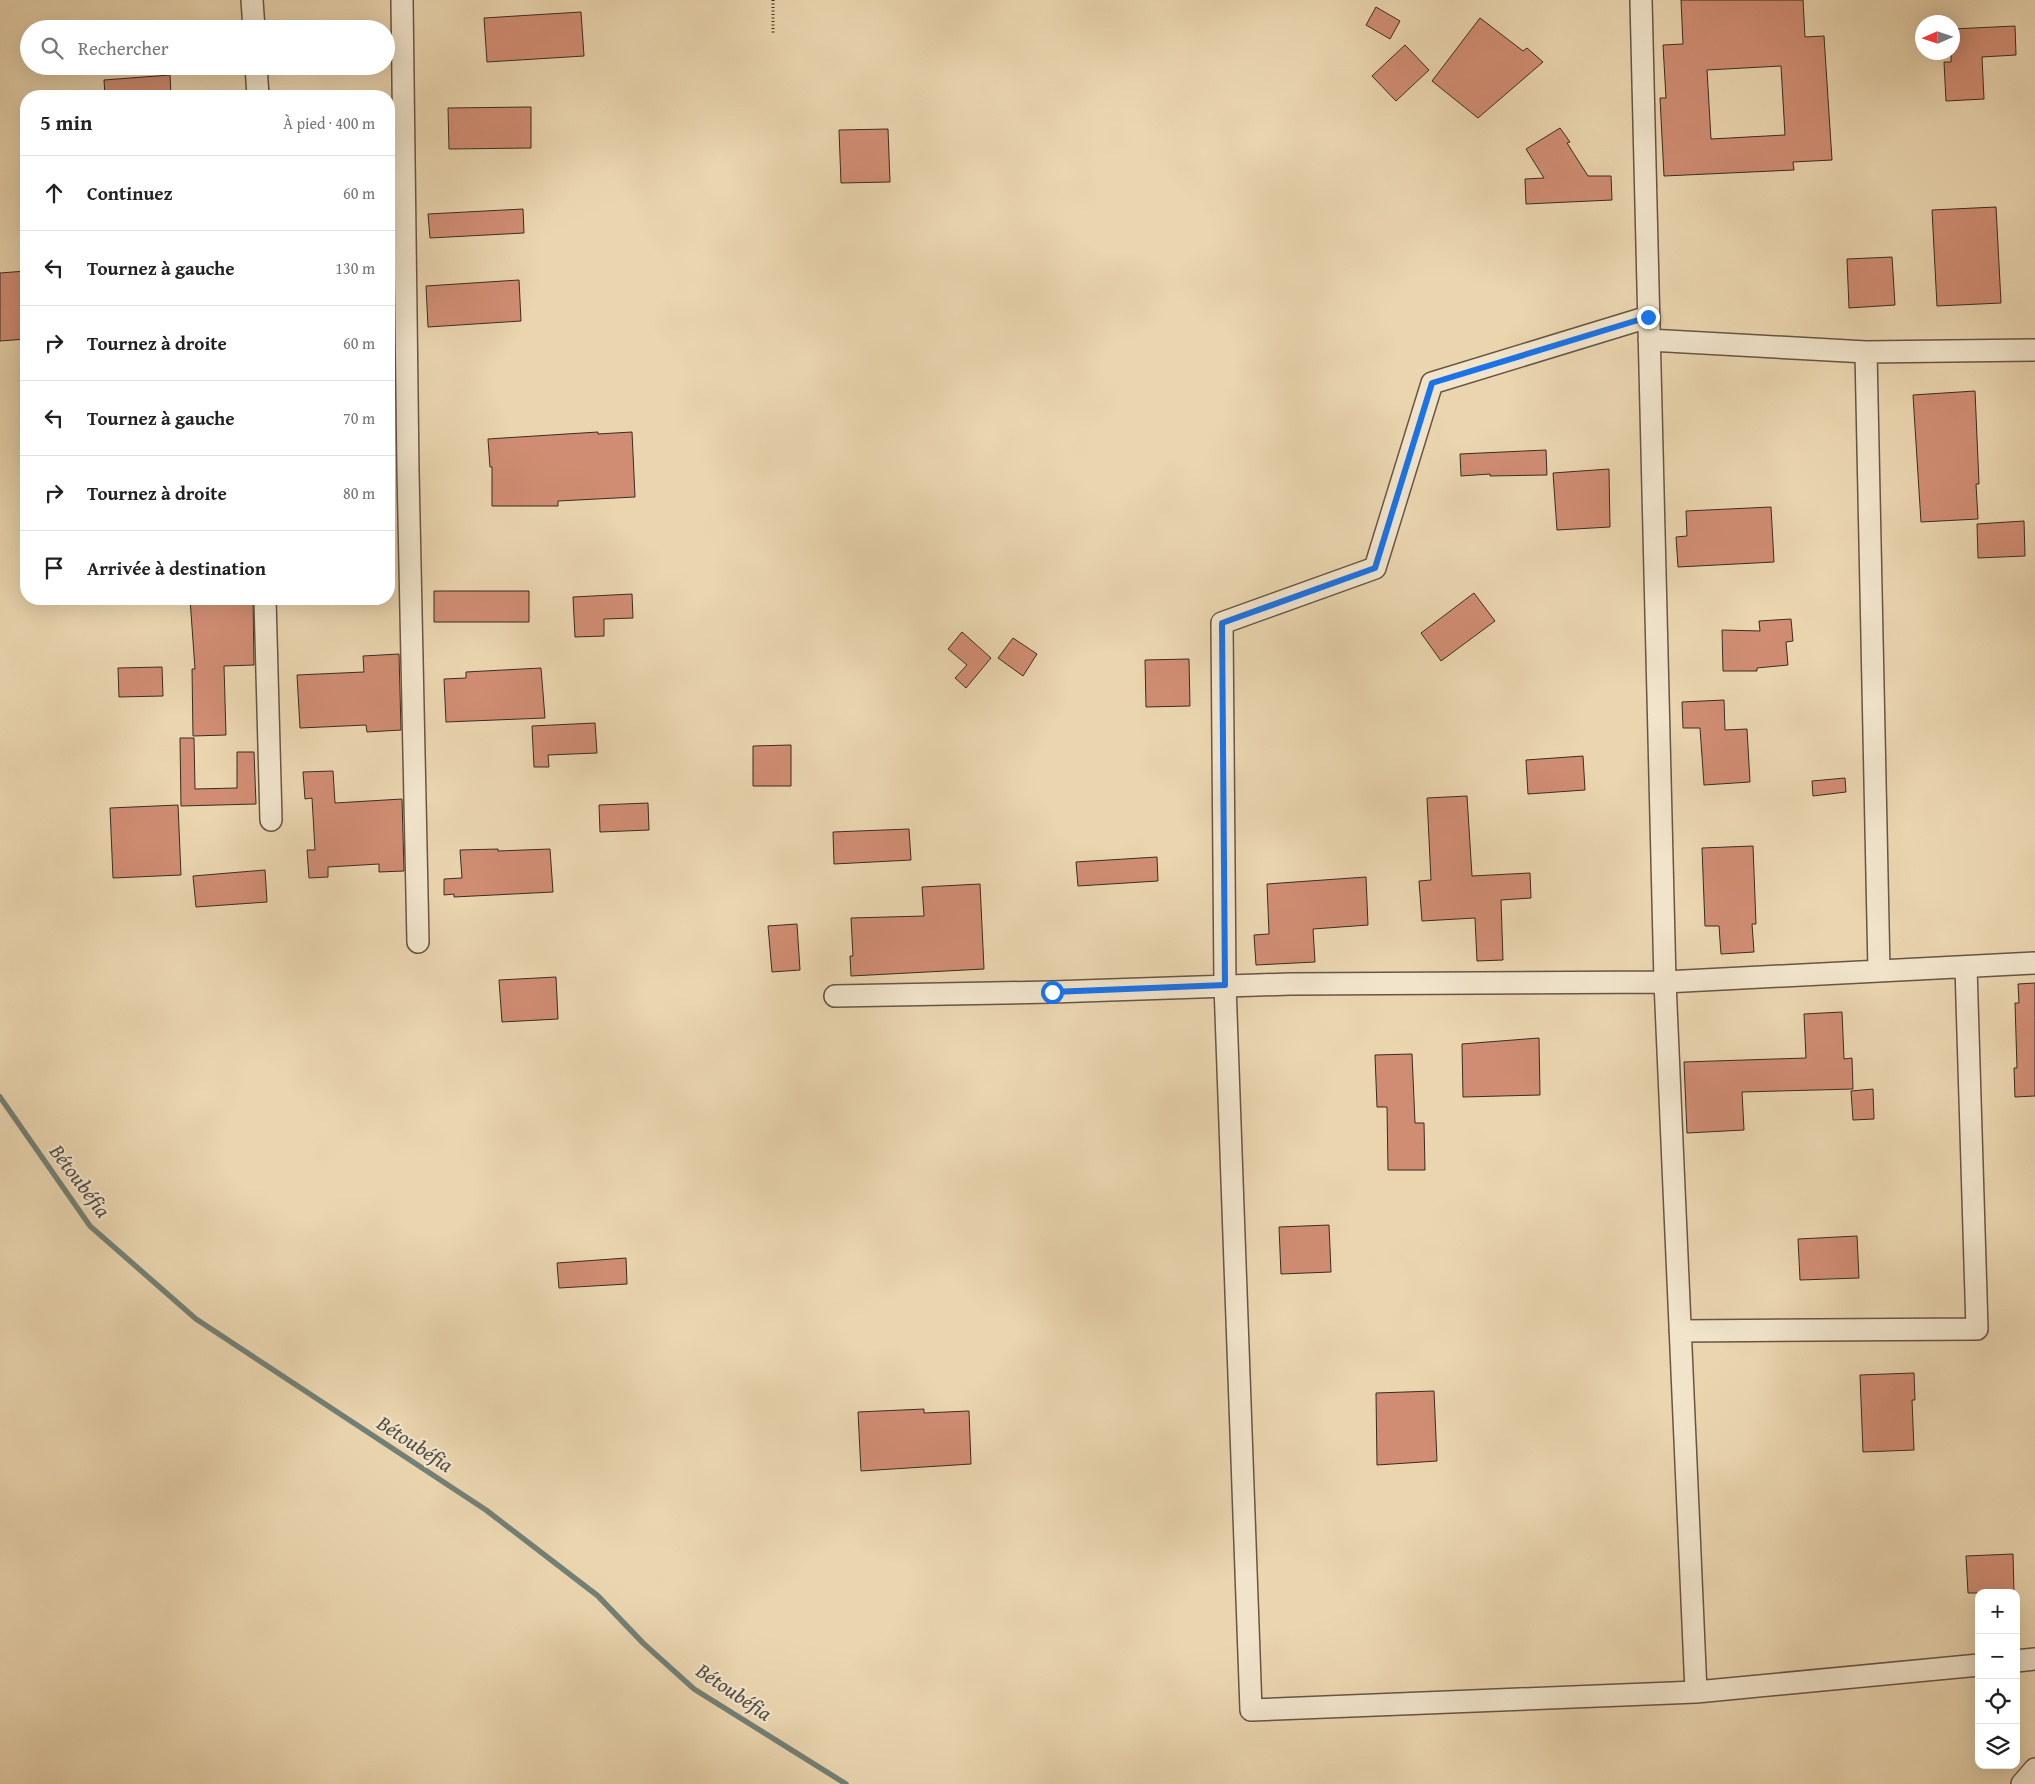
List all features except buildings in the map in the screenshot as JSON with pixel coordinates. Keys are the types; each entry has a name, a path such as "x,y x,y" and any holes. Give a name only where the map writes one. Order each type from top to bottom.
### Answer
{"street":[{"path":"252,0 253,20"},
{"path":"402,0 408,471 418,942"},
{"path":"1640,0 1665,982 1696,1692"},
{"path":"257,75 258,90"},
{"path":"1648,317 1432,383 1375,568 1222,623 1225,985 1251,1710 1696,1692 1975,1665"},
{"path":"1649,340 1866,352 2035,350"},
{"path":"1866,352 1879,971"},
{"path":"265,605 271,820"},
{"path":"835,996 1052,992 1225,985 1665,982 2035,963"},
{"path":"1680,1331 1977,1328 1966,966"},
{"path":"2020,1661 2035,1659"},
{"path":"2022,1784 2035,1769"}],"path":[{"path":"773,0 773,35"}],"waterway":[{"name":"Bétoubéfia","path":"0,1097 90,1226 196,1319 486,1510 598,1596 643,1643 694,1689 846,1784"}],"route":[{"path":"1052,992 1225,985 1222,623 1375,568 1432,383 1648,317"}]}
